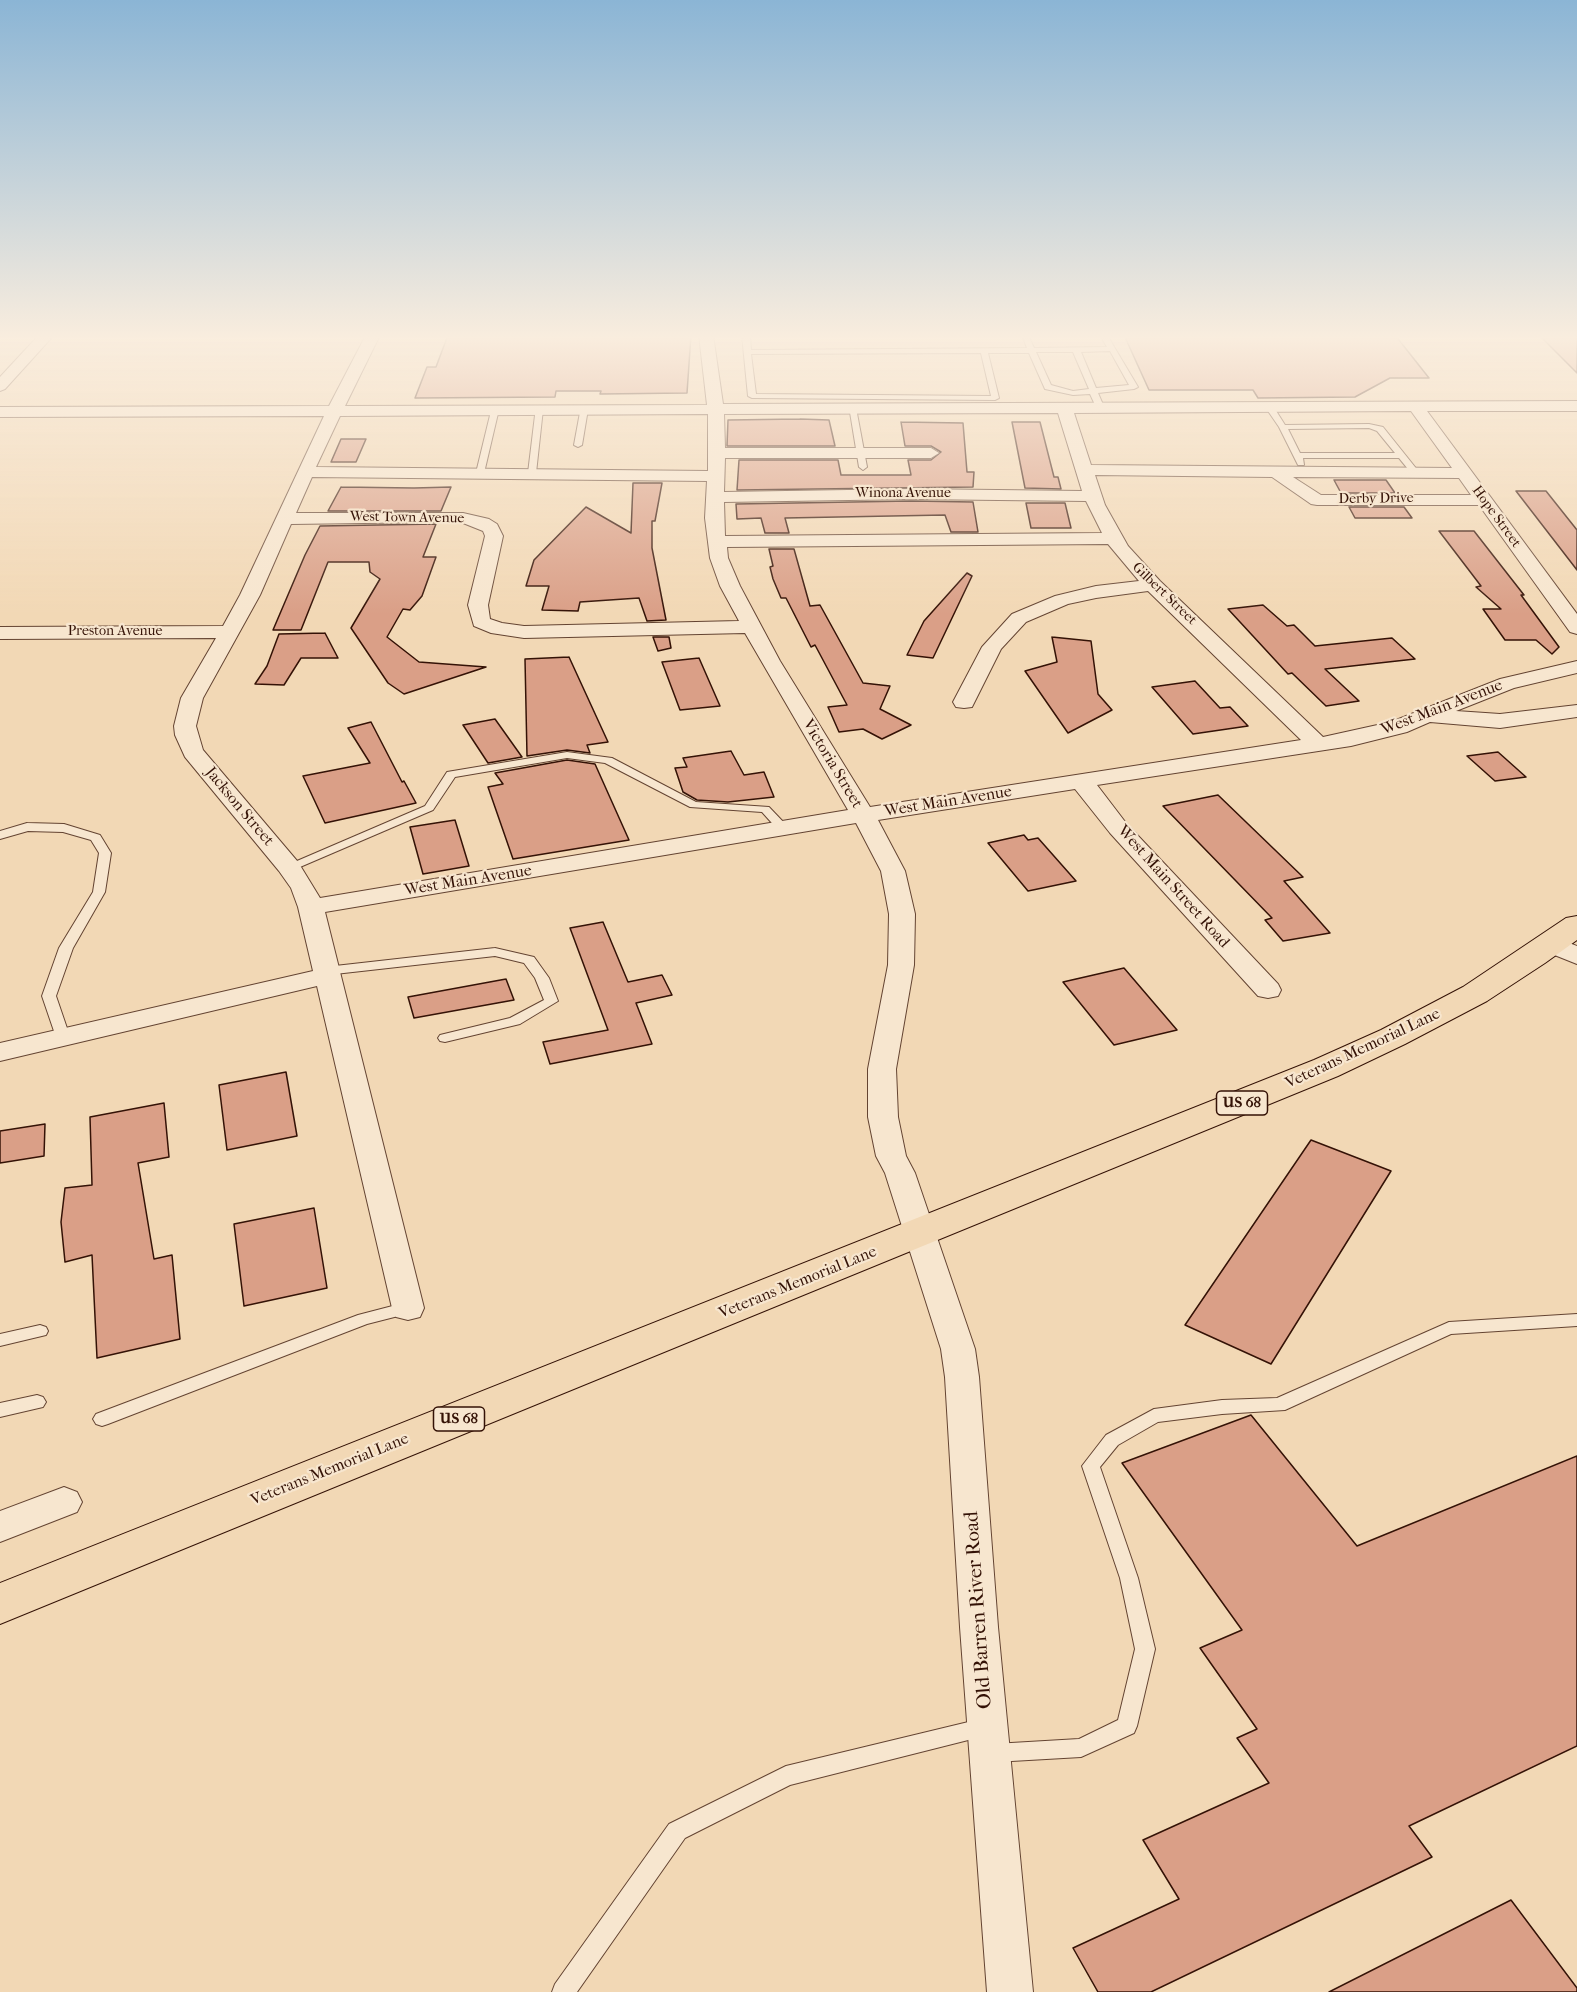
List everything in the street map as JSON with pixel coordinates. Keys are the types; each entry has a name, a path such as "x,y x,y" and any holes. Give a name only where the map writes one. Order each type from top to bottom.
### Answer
{"main road":[{"name":"Veterans Memorial Lane","path":"0,1604 1326,1068 1443,1012 1568,942"}],"street":[{"name":"Jackson Street","path":"327,428 250,595 192,698 186,716 186,735 193,752 206,769 290,867 311,907 408,1308"},
{"name":"Victoria Street","path":"715,428 716,542 719,558 730,586 779,677 863,815 893,871 902,914 901,965 885,1043 881,1094 891,1156 900,1173 919,1234"},
{"name":"Gilbert Street","path":"1071,428 1093,496 1113,538 1124,554 1153,585 1319,745"},
{"name":"Hope Street","path":"1431,428 1577,628"},
{"path":"717,453 861,460 931,453"},
{"path":"1085,470 1281,473 1301,463 1415,472 1464,473"},
{"path":"306,472 715,476"},
{"name":"Derby Drive","path":"1281,473 1279,475 1317,500 1484,500"},
{"name":"Winona Avenue","path":"714,497 911,494 1093,496"},
{"name":"West Town Avenue","path":"285,519 436,517 463,518 483,523 491,528 494,536 478,605 478,614 481,622 491,628 524,632 753,627"},
{"path":"716,542 1113,538"},
{"path":"964,702 992,647 1019,618 1062,600 1096,592 1153,585"},
{"name":"Preston Avenue","path":"0,633 230,632"},
{"name":"West Main Avenue","path":"311,907 863,815 1319,745 1370,735 1426,716 1507,683 1577,667"},
{"path":"1426,716 1500,721 1577,711"},
{"name":"West Main Street Road","path":"1081,781 1118,828 1268,990"},
{"path":"0,1052 327,974"},
{"name":"Old Barren River Road","path":"919,1234 958,1349 962,1377 988,1740 1010,1992"},
{"path":"0,1527 64,1502"}],"lane":[{"path":"480,473 491,428"},
{"path":"532,473 537,428"},
{"path":"578,445 581,428"},
{"path":"855,428 861,460"},
{"path":"1283,428 1301,463 1401,455"},
{"path":"1376,428 1380,429 1415,472"},
{"path":"290,867 429,808 451,774 567,755 608,760 694,805 765,809 784,829"},
{"path":"0,835 27,827 64,828 96,838 105,853 99,892 66,948 49,996 63,1037"},
{"path":"327,974 495,952 529,960 542,978 551,1001 515,1021 446,1038"},
{"path":"102,1419 364,1319 408,1308"},
{"path":"563,1992 677,1831 786,1776 988,1740 1081,1748 1127,1726 1145,1649 1129,1578 1090,1466 1112,1440 1154,1416 1222,1407 1279,1405 1449,1328 1577,1320"},
{"path":"0,1340 40,1331"},
{"path":"0,1410 37,1402"}],"building":[{"path":"728,428 831,428 835,446 727,446"},
{"path":"902,428 963,428 967,472 974,472 973,487 737,490 739,460 838,460 841,475 911,475 908,460 931,460 941,452 931,446 905,446"},
{"path":"1013,428 1042,428 1054,477 1058,477 1061,489 1025,488"},
{"path":"341,439 366,439 356,462 331,462"},
{"path":"1334,480 1386,480 1395,493 1341,493"},
{"path":"633,483 662,483 655,521 652,521 652,548 666,620 647,621 639,598 580,602 578,611 542,610 549,586 526,586 534,560 586,507 631,533"},
{"path":"341,487 451,487 441,511 328,511"},
{"path":"1516,491 1546,491 1577,530 1577,570"},
{"path":"973,502 978,532 951,532 945,515 785,518 789,533 765,533 761,518 737,519 736,504"},
{"path":"1026,503 1065,503 1071,528 1031,528"},
{"path":"1349,507 1404,507 1412,518 1355,518"},
{"path":"436,524 423,557 436,557 422,596 410,610 403,609 387,637 419,662 486,667 404,694 388,683 351,628 380,579 370,572 369,562 328,562 301,630 273,630 320,526"},
{"path":"1439,531 1474,531 1524,595 1521,595 1559,647 1552,654 1536,640 1505,640 1483,609 1501,609 1476,587 1481,586"},
{"path":"769,549 794,549 810,606 820,605 863,683 890,686 880,709 911,725 882,739 863,729 839,732 828,707 847,705 815,645 811,647 786,598 781,598 770,567 773,566"},
{"path":"967,573 972,576 933,658 907,655 924,621"},
{"path":"1263,605 1287,626 1294,625 1315,646 1392,638 1415,659 1325,669 1359,701 1326,706 1292,673 1288,674 1228,609"},
{"path":"325,633 338,658 301,658 284,685 255,684 267,666 279,634"},
{"path":"653,637 669,637 671,648 658,651"},
{"path":"1052,637 1091,641 1098,694 1112,710 1068,733 1025,671 1057,662"},
{"path":"569,657 608,742 587,745 590,753 567,750 527,756 525,659"},
{"path":"699,658 720,706 680,710 662,662"},
{"path":"1195,681 1220,708 1230,707 1248,726 1193,734 1152,687"},
{"path":"495,719 522,757 488,763 463,725"},
{"path":"371,722 402,782 404,781 416,803 325,823 303,776 370,763 348,728"},
{"path":"731,751 744,775 764,772 774,797 728,802 697,800 683,792 675,768 687,767 683,758"},
{"path":"1498,752 1526,777 1495,781 1467,756"},
{"path":"567,760 595,764 629,840 513,859 488,787 503,784 495,773"},
{"path":"1218,795 1303,877 1284,881 1330,933 1283,941 1265,920 1272,918 1163,806"},
{"path":"455,820 469,866 423,874 410,827"},
{"path":"1024,835 1028,840 1038,838 1076,881 1028,891 988,843"},
{"path":"603,922 628,982 662,975 672,995 636,1003 652,1044 550,1064 543,1042 608,1030 570,928"},
{"path":"1124,968 1177,1030 1114,1045 1063,982"},
{"path":"506,979 514,1000 414,1018 408,997"},
{"path":"286,1072 297,1136 227,1150 219,1085"},
{"path":"164,1103 169,1157 138,1163 154,1259 172,1255 180,1339 97,1358 92,1255 65,1262 61,1222 65,1188 92,1185 90,1117"},
{"path":"45,1124 44,1156 0,1163 0,1131"},
{"path":"1311,1140 1391,1171 1271,1364 1185,1325"},
{"path":"314,1208 327,1288 244,1306 234,1224"},
{"path":"1251,1415 1357,1546 1577,1456 1577,1746 1409,1826 1432,1857 1151,1992 1098,1992 1073,1948 1179,1899 1143,1840 1269,1783 1237,1738 1257,1729 1200,1648 1242,1630 1122,1463"},
{"path":"1511,1900 1577,1988 1577,1992 1329,1992"}]}
